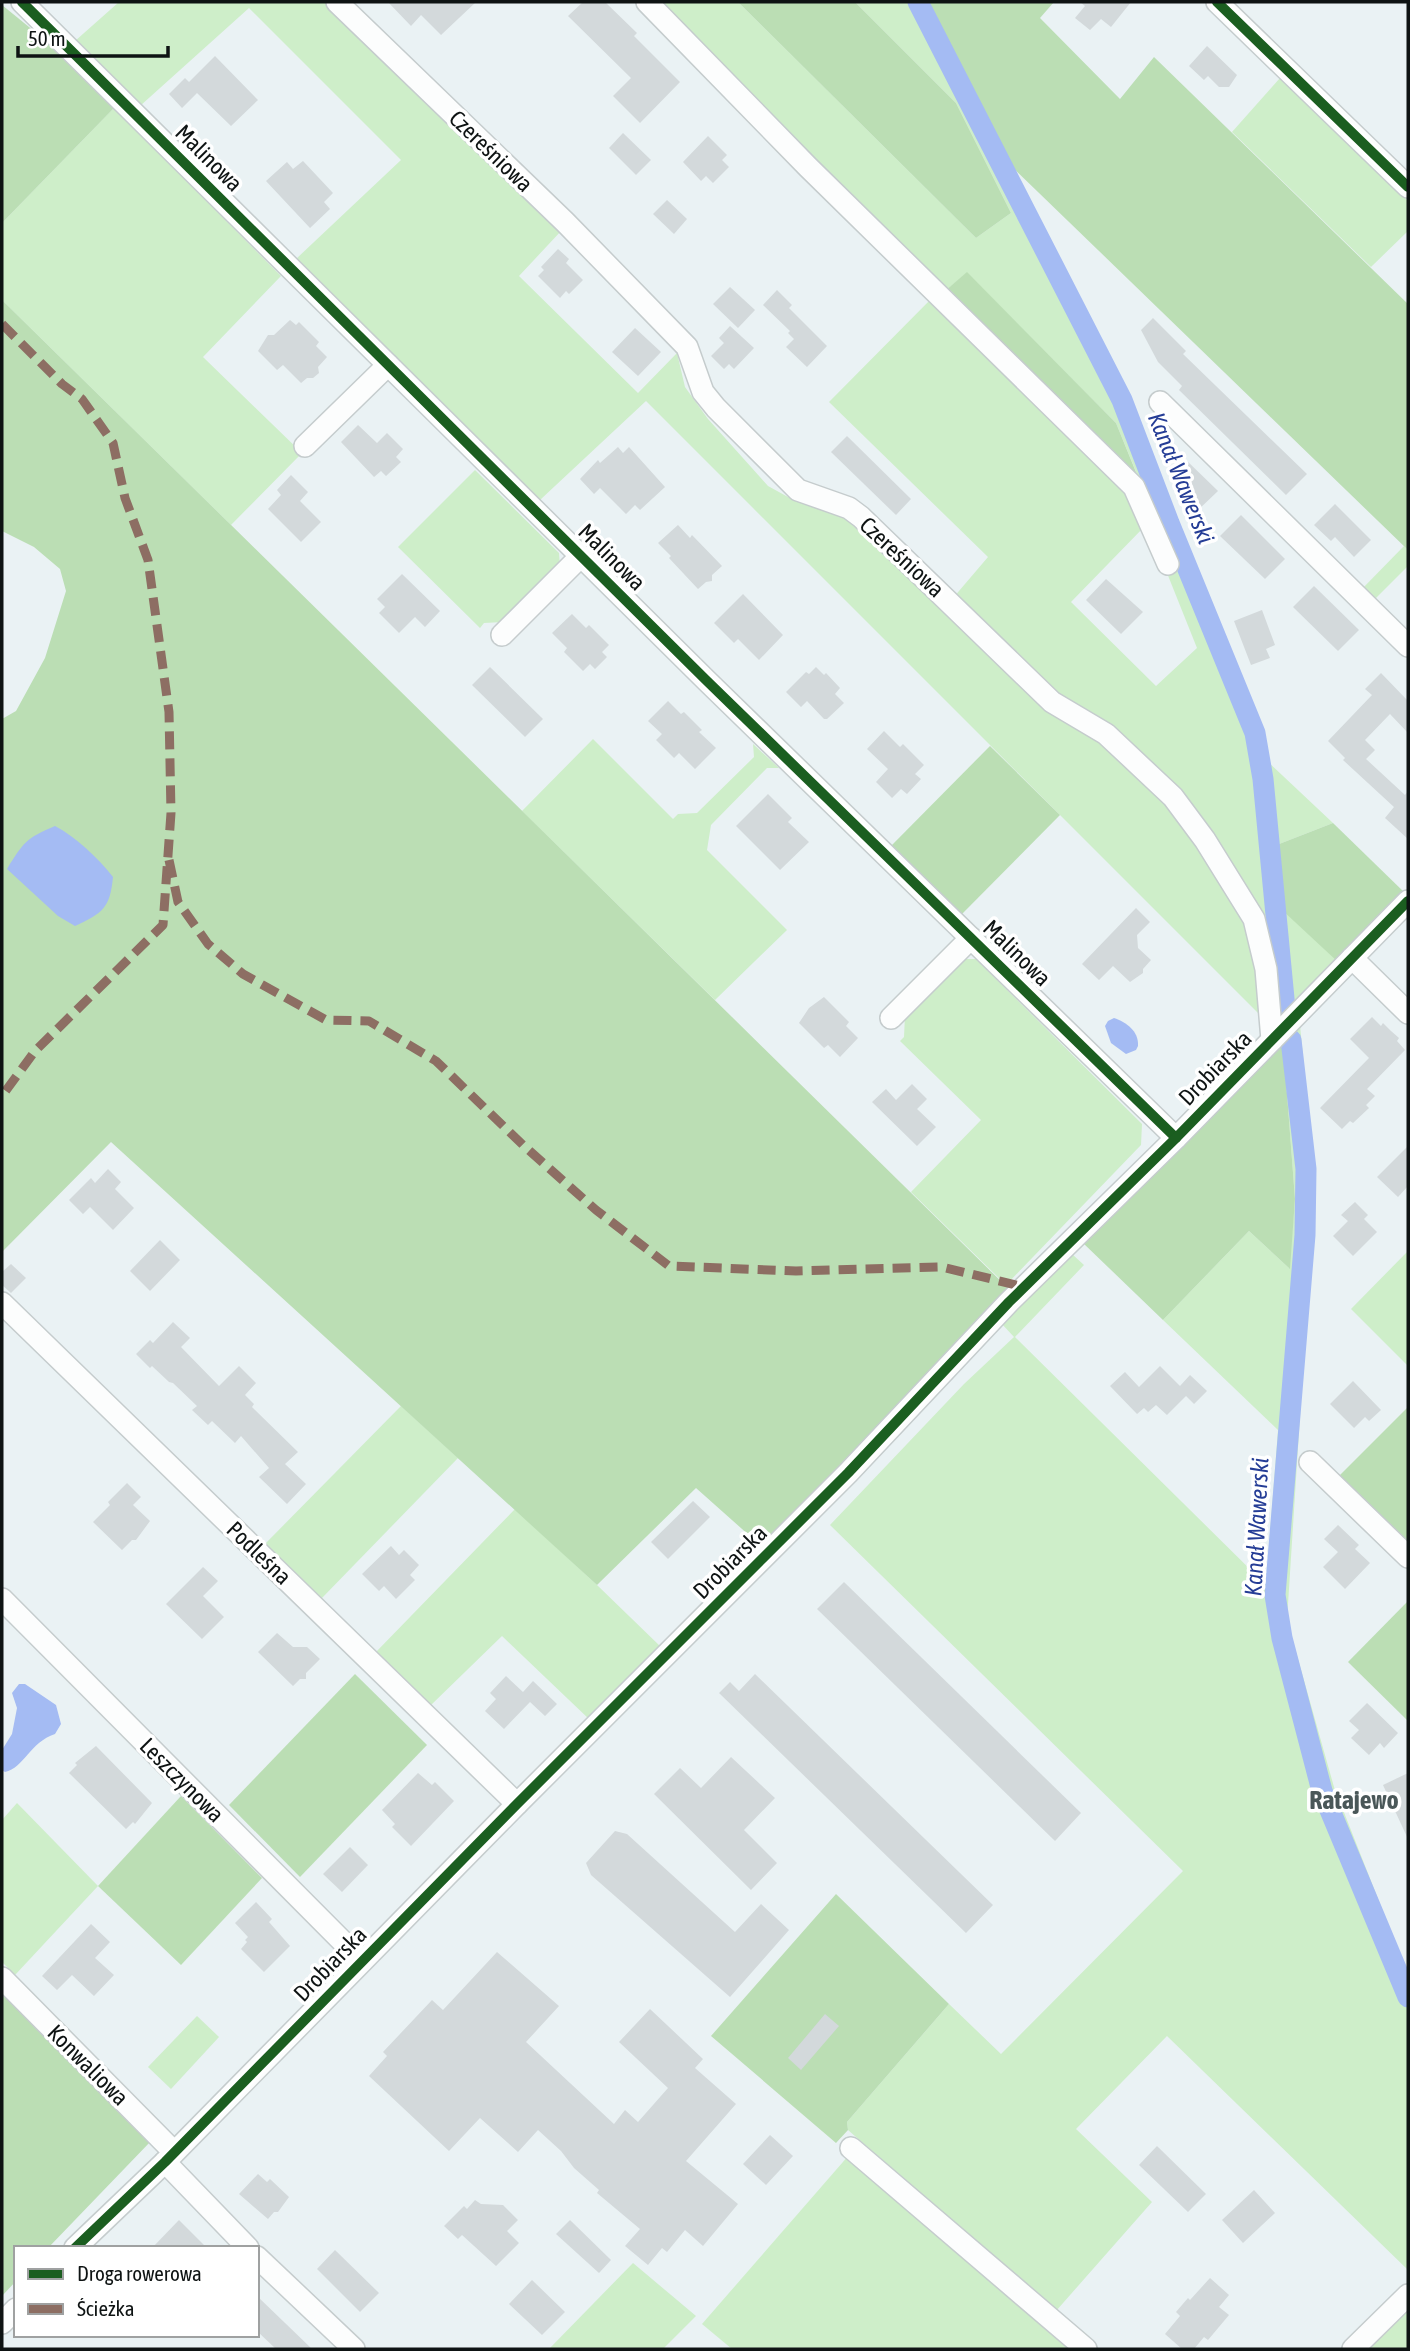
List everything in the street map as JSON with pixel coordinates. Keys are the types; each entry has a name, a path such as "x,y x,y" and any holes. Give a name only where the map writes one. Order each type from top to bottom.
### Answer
{"street":[{"name":"Malinowa","path":"22,2 581,556 1176,1138"},
{"name":"Czereśniowa","path":"337,2 565,222 687,348 703,391 716,408 798,490 849,508 860,517 1052,702 1106,734 1173,797 1205,840 1255,919 1266,969 1272,1040"},
{"path":"647,2 818,177 1134,487 1168,564"},
{"path":"1217,2 1408,187"},
{"path":"305,446 388,365"},
{"path":"1160,402 1408,646"},
{"path":"502,635 581,556"},
{"name":"Drobiarska","path":"77,2246 169,2157 848,1473 1009,1302 1176,1138 1408,901"},
{"path":"891,1018 971,938"},
{"path":"1352,958 1408,1013"},
{"name":"Podleśna","path":"2,1303 517,1804"},
{"path":"1310,1462 1408,1558"},
{"name":"Leszczynowa","path":"2,1599 362,1961"},
{"name":"Konwaliowa","path":"2,1978 169,2157 246,2246"},
{"path":"851,2148 1086,2349"},
{"path":"259,2258 354,2349"},
{"path":"1353,2349 1408,2295"}],"green space":[{"path":"119,2 326,2 562,230 519,276 638,393 677,353 685,387 708,419 768,486 788,497 842,515 1043,704 1100,736 1179,815 1253,935 1265,1020 646,401 540,500 296,259 401,160 249,8 140,106 75,41"},
{"path":"654,2 738,2 976,238 1011,213 956,103 855,2 925,2 1129,402 1262,733 1265,759 1333,823 1274,846 1338,962 1278,1021 1265,915 1252,908 1191,810 1061,701 953,598 988,557 829,402 931,299 1131,498 1145,526 1071,602 1156,686 1197,648 1165,568 1174,564 1116,423 967,273 945,291"},
{"path":"738,2 855,2 956,103 1011,213 976,238"},
{"path":"925,2 1054,2 1040,18 1120,99 1154,57 1408,304 1408,550 1006,161"},
{"path":"2,5 45,40 114,108 2,223"},
{"path":"1280,78 1408,201 1408,231 1371,267 1232,132"},
{"path":"114,108 281,276 203,357 302,453 231,525 2,300 2,223"},
{"path":"967,272 1116,423 1142,487 945,291"},
{"path":"2,300 1012,1292 760,1545 696,1488 597,1585 111,1142 2,1252 2,719 16,711 45,658 66,591 60,569 34,547 2,531"},
{"path":"475,470 559,553 560,566 503,622 484,623 480,628 398,547"},
{"path":"1404,546 1408,550 1408,566 1372,602 1361,590"},
{"path":"593,739 673,819 678,814 697,813 754,757 753,744 779,768 767,768 711,825 707,850 787,930 715,1000 522,811"},
{"path":"990,746 1060,815 961,915 891,846"},
{"path":"1333,823 1406,894 1338,962 1281,909 1274,846"},
{"path":"962,959 976,959 1142,1124 1141,1145 1006,1285 911,1192 981,1120 900,1041 904,1037 905,1015"},
{"path":"1300,1025 1315,1182 1287,1620 1334,1787 1408,1975 1408,2270 1167,2036 1076,2129 1152,2202 1056,2311 848,2130 847,2122 949,2004 1001,2054 1183,1871 830,1525 964,1384 1014,1337 1001,1323 1072,1254 1084,1265 1015,1337 1266,1585 1278,1430 1163,1320 1249,1231 1289,1268 1295,1199 1283,1041"},
{"path":"1283,1041 1295,1199 1290,1269 1249,1231 1163,1320 1083,1243"},
{"path":"1408,1251 1408,1366 1351,1309"},
{"path":"401,1406 458,1458 321,1599 265,1544"},
{"path":"1408,1407 1408,1551 1335,1480"},
{"path":"515,1509 661,1647 590,1720 502,1636 430,1706 376,1652"},
{"path":"1408,1601 1408,1721 1348,1662"},
{"path":"355,1674 427,1745 300,1877 229,1805"},
{"path":"181,1796 262,1878 181,1965 98,1886"},
{"path":"17,1803 98,1886 15,1975 2,1962 2,1820"},
{"path":"836,1894 949,2004 847,2122 848,2130 836,2143 711,2036"},
{"path":"2,1989 151,2141 50,2246 14,2246 14,2283 2,2296"},
{"path":"197,2016 219,2037 171,2089 148,2067"},
{"path":"849,2155 1072,2349 732,2349 702,2324"},
{"path":"633,2263 696,2316 663,2349 549,2349"},
{"path":"1408,2311 1408,2349 1367,2349"}],"water":[{"path":"55,826 86,848 113,877 107,903 99,913 75,926 58,916 7,869 26,842"},
{"path":"1114,1018 1134,1032 1138,1041 1136,1050 1126,1054 1111,1043 1105,1026"},
{"path":"19,1684 25,1684 56,1705 61,1724 55,1734 39,1743 12,1770 5,1772 2,1770 2,1750 12,1734 17,1708 12,1693"}],"building":[{"path":"388,2 476,2 441,35 421,15 411,26"},
{"path":"583,2 605,2 637,33 634,36 680,82 640,123 613,96 631,78 568,16"},
{"path":"1080,2 1131,2 1111,27 1101,19 1090,30 1075,18 1085,6"},
{"path":"1207,46 1237,75 1229,87 1219,87 1208,76 1204,80 1189,66"},
{"path":"215,56 258,100 231,126 197,93 182,108 169,94 185,78 189,82"},
{"path":"623,133 651,160 636,175 609,148"},
{"path":"708,136 727,155 722,160 729,167 713,183 706,176 701,181 683,162"},
{"path":"303,161 333,193 324,202 330,209 310,228 266,181 287,162 293,169"},
{"path":"667,200 687,219 674,234 653,214"},
{"path":"558,249 569,259 566,263 583,280 569,294 566,291 560,298 538,276 544,270 541,267"},
{"path":"730,287 755,310 738,328 713,304"},
{"path":"777,290 792,305 789,308 827,346 807,367 786,347 794,339 788,333 790,331 763,305"},
{"path":"1153,318 1186,351 1183,354 1307,474 1286,495 1179,390 1182,386 1158,362 1141,330"},
{"path":"290,320 296,325 299,322 319,342 316,346 327,357 318,367 319,373 301,383 283,365 277,370 258,351 268,335 274,335"},
{"path":"730,326 754,348 734,369 729,364 724,369 711,356 724,343 719,338"},
{"path":"635,328 661,352 638,376 612,352"},
{"path":"358,425 377,443 387,433 403,449 396,457 401,462 386,476 381,471 374,477 341,442"},
{"path":"847,436 911,499 896,515 831,452"},
{"path":"618,447 623,453 629,447 665,487 640,510 635,505 626,514 600,488 594,494 580,479 598,460 600,463"},
{"path":"1185,459 1218,491 1197,511 1185,499 1187,496 1181,490 1174,471"},
{"path":"291,475 308,492 300,501 321,522 301,542 268,509 281,495 277,490"},
{"path":"1335,504 1371,540 1354,557 1335,537 1331,541 1314,525"},
{"path":"1241,515 1285,559 1265,579 1220,536"},
{"path":"678,525 690,538 692,535 722,566 712,575 712,581 706,582 698,589 658,543"},
{"path":"402,574 440,611 425,627 415,617 399,633 379,613 385,607 377,599"},
{"path":"1106,579 1143,612 1121,634 1086,600"},
{"path":"1314,586 1359,630 1338,651 1293,607"},
{"path":"743,594 783,635 759,660 738,639 734,643 714,623"},
{"path":"1262,610 1275,645 1266,649 1270,658 1251,665 1234,621"},
{"path":"572,614 586,628 589,625 609,645 602,652 607,657 595,669 590,664 583,671 564,652 567,648 552,633"},
{"path":"490,667 543,719 525,737 472,685"},
{"path":"816,667 840,688 835,694 844,703 827,719 807,701 801,707 786,692 806,672 809,674"},
{"path":"1381,673 1408,701 1408,733 1390,714 1365,740 1375,750 1366,759 1405,795 1408,791 1408,839 1385,818 1394,807 1343,760 1345,758 1328,741 1372,695 1365,689"},
{"path":"668,701 681,714 684,712 716,748 695,769 679,753 674,758 656,740 662,734 648,721"},
{"path":"884,731 900,747 903,744 924,765 915,774 921,779 907,794 901,789 892,798 876,782 888,769 867,749"},
{"path":"768,794 792,818 788,822 809,842 780,870 736,826"},
{"path":"1136,908 1150,922 1137,935 1138,948 1151,960 1143,973 1130,982 1113,966 1099,980 1082,964"},
{"path":"824,997 849,1022 846,1026 858,1038 840,1057 828,1045 824,1048 799,1023 809,1008"},
{"path":"1372,1017 1399,1038 1397,1041 1405,1050 1367,1089 1375,1096 1366,1105 1369,1108 1342,1129 1320,1108 1369,1058 1350,1039"},
{"path":"912,1084 927,1099 917,1109 936,1127 917,1146 872,1102 886,1089 896,1100"},
{"path":"1408,1146 1408,1186 1398,1197 1377,1177"},
{"path":"108,1169 121,1182 115,1189 134,1208 113,1230 90,1207 83,1214 69,1200 91,1178 95,1183"},
{"path":"1355,1202 1368,1215 1364,1219 1377,1232 1353,1256 1333,1236 1348,1221 1341,1215"},
{"path":"160,1240 180,1260 150,1291 130,1271"},
{"path":"11,1264 26,1278 11,1293 2,1285 2,1272"},
{"path":"173,1322 190,1338 181,1347 219,1386 239,1366 256,1383 245,1395 254,1404 252,1407 298,1452 285,1464 306,1484 287,1504 259,1477 269,1468 241,1436 235,1443 212,1421 208,1425 192,1410 197,1406 136,1354 150,1340 153,1343"},
{"path":"1160,1366 1180,1386 1190,1375 1207,1391 1194,1404 1186,1396 1167,1415 1156,1405 1148,1412 1144,1408 1137,1414 1110,1386 1125,1372 1139,1387"},
{"path":"1353,1381 1381,1410 1369,1421 1365,1417 1354,1428 1330,1404"},
{"path":"127,1483 141,1497 133,1505 150,1521 136,1540 132,1540 122,1550 93,1522"},
{"path":"693,1501 710,1517 668,1559 651,1542"},
{"path":"1338,1525 1359,1545 1355,1549 1370,1563 1345,1589 1323,1567 1338,1552 1324,1539"},
{"path":"391,1546 399,1555 404,1550 419,1565 410,1575 415,1580 396,1599 384,1586 379,1591 362,1574"},
{"path":"203,1567 218,1581 203,1596 224,1617 202,1639 166,1604"},
{"path":"844,1582 1081,1813 1055,1841 817,1609"},
{"path":"277,1633 293,1647 307,1647 320,1659 306,1673 306,1679 300,1679 293,1686 258,1652"},
{"path":"755,1674 993,1905 966,1933 719,1693 730,1682 739,1691"},
{"path":"506,1676 523,1692 533,1681 557,1704 545,1716 530,1702 504,1729 485,1711 496,1699 490,1693"},
{"path":"1367,1703 1398,1733 1384,1748 1380,1743 1369,1755 1351,1738 1359,1730 1349,1721"},
{"path":"96,1746 152,1803 135,1824 133,1822 126,1829 69,1773 77,1765 75,1763"},
{"path":"731,1757 775,1798 744,1830 777,1863 751,1890 654,1794 680,1768 701,1788"},
{"path":"418,1773 432,1785 435,1782 454,1801 411,1846 392,1827 395,1824 382,1810"},
{"path":"1408,1773 1408,1839 1383,1785"},
{"path":"615,1831 627,1834 735,1932 761,1904 789,1930 730,1997 591,1875 586,1863"},
{"path":"350,1847 368,1865 342,1892 323,1874"},
{"path":"256,1902 272,1919 269,1922 290,1946 264,1972 241,1949 248,1937 235,1923"},
{"path":"91,1924 110,1942 95,1958 114,1975 94,1996 72,1975 57,1990 42,1976"},
{"path":"497,1952 559,2006 526,2042 614,2124 625,2110 638,2122 668,2088 619,2042 650,2009 703,2059 695,2068 736,2104 686,2161 738,2204 703,2246 685,2230 667,2252 662,2248 648,2265 625,2246 640,2229 597,2193 599,2190 538,2130 518,2152 480,2118 449,2151 369,2076 387,2056 383,2052 432,2000 443,2010"},
{"path":"825,2014 839,2026 801,2070 788,2058"},
{"path":"770,2135 793,2156 766,2185 743,2164"},
{"path":"1157,2146 1206,2194 1188,2212 1139,2165"},
{"path":"258,2174 267,2182 270,2179 289,2197 278,2212 274,2212 268,2219 239,2194"},
{"path":"1254,2190 1275,2213 1243,2243 1222,2220"},
{"path":"475,2200 481,2204 503,2205 518,2220 507,2231 519,2243 496,2266 462,2235 458,2239 444,2226 464,2206 467,2209"},
{"path":"179,2220 205,2246 154,2246"},
{"path":"570,2220 611,2260 599,2273 556,2234"},
{"path":"335,2250 379,2293 360,2312 317,2269"},
{"path":"1210,2278 1229,2295 1219,2307 1229,2315 1208,2340 1204,2337 1194,2349 1182,2349 1165,2334 1180,2316 1176,2312"},
{"path":"532,2280 565,2312 542,2335 509,2304"},
{"path":"259,2298 312,2349 276,2349 259,2333"}],"waterway":[{"name":"Kanał Wawerski","path":"918,2 1122,400 1255,733 1263,779 1285,1009"},
{"name":"Kanał Wawerski","path":"1291,1040 1306,1169 1305,1235 1275,1595 1282,1638 1322,1791 1408,1997"}],"marked path":[{"path":"2,324 62,384 82,399 113,443 125,498 148,560 169,712 171,813 163,925 35,1051 2,1096"},
{"path":"169,860 178,902 208,944 243,974 326,1020 369,1021 436,1061 523,1145 596,1210 669,1266 796,1271 942,1267 1024,1287"}],"cycle path":[{"path":"22,2 707,681 1176,1138"},
{"path":"1217,2 1408,187"},
{"path":"77,2246 165,2162 848,1473 1009,1302 1176,1138 1408,901"}],"district":[{"name":"Ratajewo","path":"1354,1800"}]}
